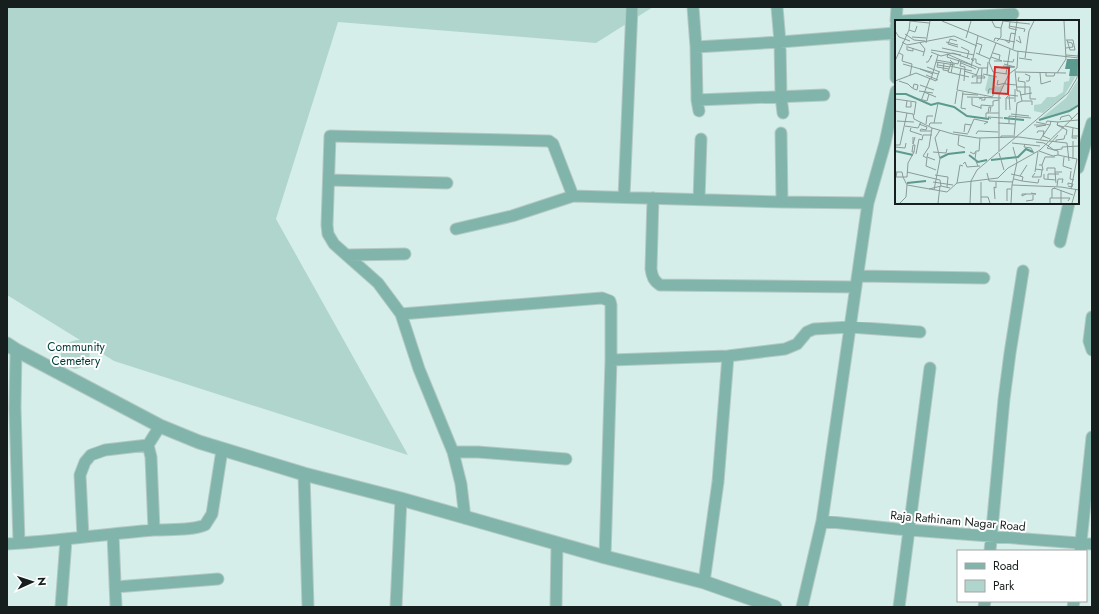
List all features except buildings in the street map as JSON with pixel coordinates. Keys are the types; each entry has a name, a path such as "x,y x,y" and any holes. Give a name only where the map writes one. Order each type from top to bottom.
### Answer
{"street":[{"path":"624,197 632,7"},
{"path":"693,7 698,106 781,97 824,96"},
{"path":"777,7 783,113"},
{"path":"896,20 897,7"},
{"path":"918,20 1013,14"},
{"path":"696,47 895,33"},
{"path":"802,607 822,521 868,203 885,143 895,96"},
{"path":"1079,165 1092,123"},
{"path":"781,133 782,202"},
{"path":"465,518 461,484 453,452 419,369 400,314 378,283 334,244 328,234 330,136 549,141 554,144 573,196"},
{"path":"699,200 701,139"},
{"path":"329,180 447,183"},
{"path":"456,229 512,216 573,196 868,203"},
{"path":"653,198 651,276 660,286 856,287"},
{"path":"1060,242 1069,204"},
{"path":"347,255 405,254"},
{"path":"990,550 1004,400 1023,271"},
{"path":"858,276 984,278"},
{"path":"400,314 602,298 610,301 611,360 605,557"},
{"path":"1092,317 1089,341 1092,350"},
{"path":"611,360 728,356 785,349 797,344 807,332 814,329 850,327 920,332"},
{"path":"18,543 11,408 11,347 160,426 222,450 605,557 704,582 760,604 775,607"},
{"path":"704,582 718,482 728,356"},
{"path":"900,607 930,368"},
{"path":"154,530 151,457 148,445 160,426"},
{"path":"1084,546 1092,438"},
{"path":"83,537 80,475 85,462 91,455 105,450 148,445"},
{"path":"7,544 66,540 154,530 190,528 205,525 212,514 222,450"},
{"path":"453,452 478,452 566,459"},
{"path":"304,474 308,607"},
{"path":"396,607 401,499"},
{"name":"Raja Rathinam Nagar Road","path":"822,521 1084,546"},
{"path":"113,534 116,607"},
{"path":"62,607 66,540"},
{"path":"556,607 557,543"},
{"path":"115,587 218,579"}],"green space":[{"name":"Community Cemetery","path":"7,7 653,7 596,43 338,22 276,219 408,455 114,361 87,344 90,357 84,366 75,369 63,362 61,352 63,348 73,341 80,340 7,295"}]}
